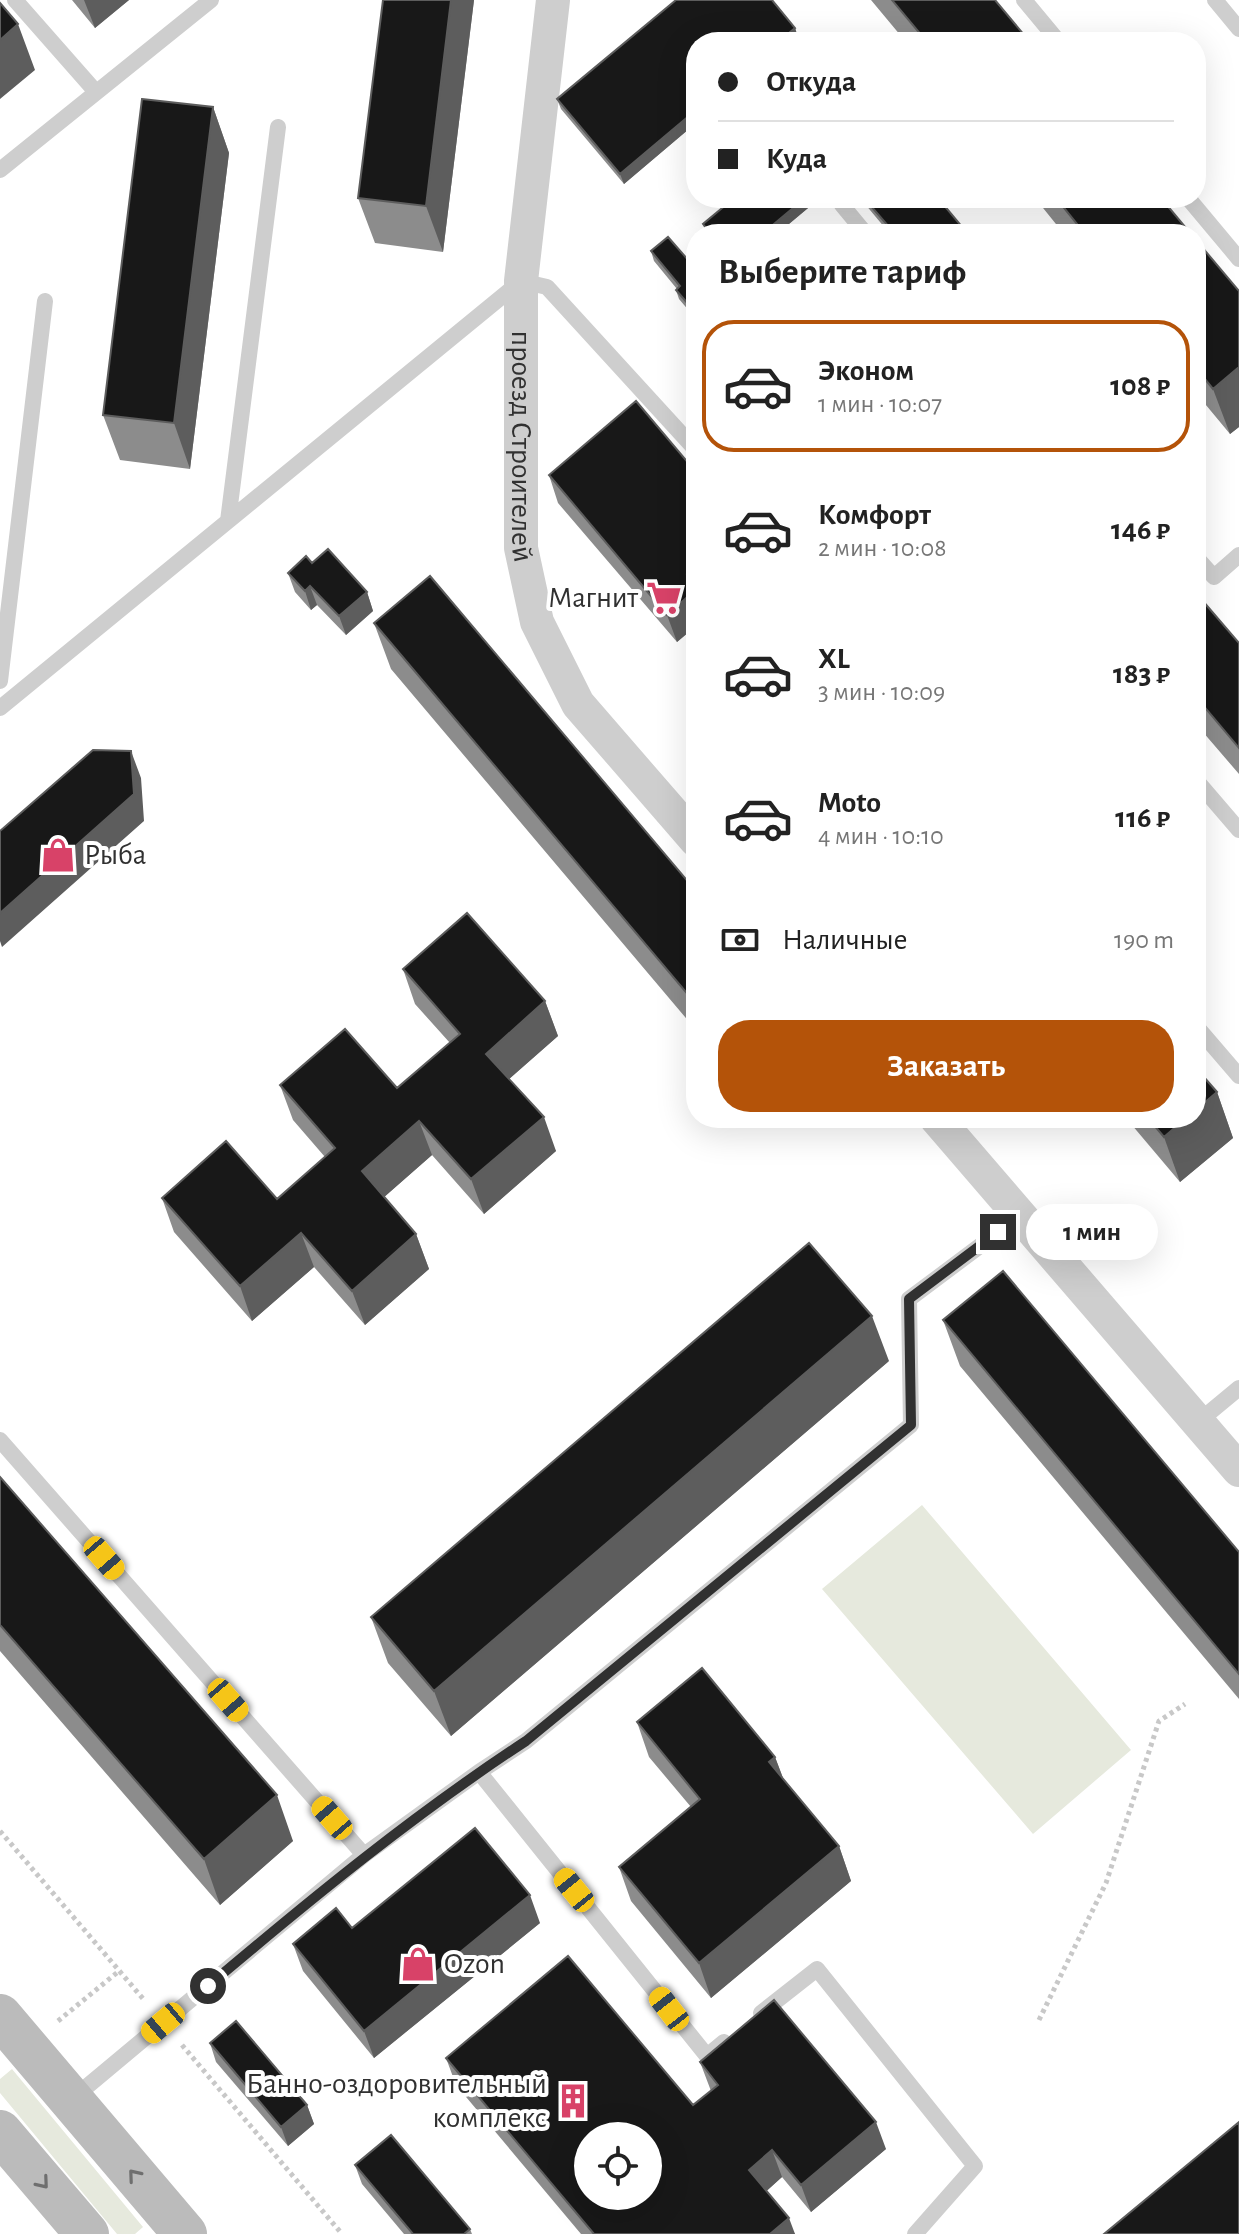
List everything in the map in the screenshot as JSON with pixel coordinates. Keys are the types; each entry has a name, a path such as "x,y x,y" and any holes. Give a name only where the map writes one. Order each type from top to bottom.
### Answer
{"main road":[{"path":"0,2016 185,2234"},
{"path":"0,2132 87,2234"}],"street":[{"name":"проезд Строителей","path":"553,0 521,281 518,387 521,548 537,622 578,704 686,828"},
{"path":"945,1128 1239,1470"}],"lane":[{"path":"15,0 96,92"},
{"path":"0,170 211,0"},
{"path":"1024,0 1051,32"},
{"path":"1215,0 1239,29"},
{"path":"228,521 278,127"},
{"path":"844,208 858,224"},
{"path":"1196,208 1239,259"},
{"path":"0,708 521,281 547,287 686,439"},
{"path":"0,681 45,301"},
{"path":"1206,568 1214,577 1239,555"},
{"path":"1206,792 1239,830"},
{"path":"1206,1038 1239,1076"},
{"path":"71,2100 364,1855 560,1714 911,1425 909,1299 1020,1216"},
{"path":"1198,1422 1239,1388"},
{"path":"0,1440 364,1855"},
{"path":"479,1772 707,2056 817,1969 975,2166 915,2234"}],"path":[{"path":"1039,2020 1106,1883 1159,1721 1185,1704"}],"shaded area":[{"path":"922,1505 1131,1750 1033,1834 822,1589"},
{"path":"12,2069 143,2227 135,2234 117,2234 0,2093 0,2079"}],"building":[{"path":"383,0 451,0 426,206 358,198"},
{"path":"676,0 772,0 795,28 790,32 686,32 686,118 620,174 557,99"},
{"path":"892,0 995,0 1022,32 919,32"},
{"path":"0,3 18,24 0,40"},
{"path":"142,99 213,107 174,423 103,415"},
{"path":"722,208 793,208 774,224 703,224"},
{"path":"873,208 946,208 960,224 886,224"},
{"path":"1064,208 1169,208 1183,224 1077,224"},
{"path":"668,237 686,258 686,302 676,290 680,286 651,251"},
{"path":"1206,252 1239,291 1239,367 1213,389 1206,380"},
{"path":"636,401 686,460 686,598 667,615 549,475"},
{"path":"328,549 367,592 339,616 310,586 305,591 288,573 306,556 312,563"},
{"path":"430,576 686,879 686,992 374,623"},
{"path":"1206,605 1239,643 1239,748 1206,709"},
{"path":"93,750 131,751 134,794 0,913 0,831"},
{"path":"467,913 545,1001 486,1054 544,1117 471,1179 419,1121 362,1171 416,1234 352,1291 301,1233 240,1286 162,1198 226,1141 277,1199 335,1148 280,1085 345,1029 397,1088 460,1034 403,969"},
{"path":"1206,1079 1217,1092 1206,1101"},
{"path":"1156,1128 1174,1128 1164,1137"},
{"path":"809,1243 872,1316 434,1691 371,1617"},
{"path":"1003,1271 1239,1552 1239,1674 943,1320"},
{"path":"0,1477 277,1795 204,1859 0,1625"},
{"path":"702,1668 775,1757 769,1762 839,1846 699,1963 619,1867 700,1799 637,1722"},
{"path":"475,1828 530,1895 364,2031 293,1944 336,1908 352,1928"},
{"name":"Банно-оздоровительный комплекс","path":"568,1956 693,2105 718,2085 700,2062 774,2000 876,2122 801,2185 772,2150 749,2170 789,2218 770,2234 594,2234 446,2058"},
{"path":"236,2021 307,2105 281,2127 210,2043"},
{"path":"1239,2122 1239,2234 1104,2234"},
{"path":"391,2135 470,2229 464,2234 413,2234 355,2165"}],"place":[{"name":"Магнит","path":"664,598"},
{"name":"Рыба","path":"58,855"},
{"name":"Ozon","path":"418,1964"},
{"name":"Банно-оздоровительный комплекс","path":"573,2101"}],"route":[{"path":"208,1986 364,1855 457,1786 526,1741 911,1425 909,1299 998,1232"}]}
